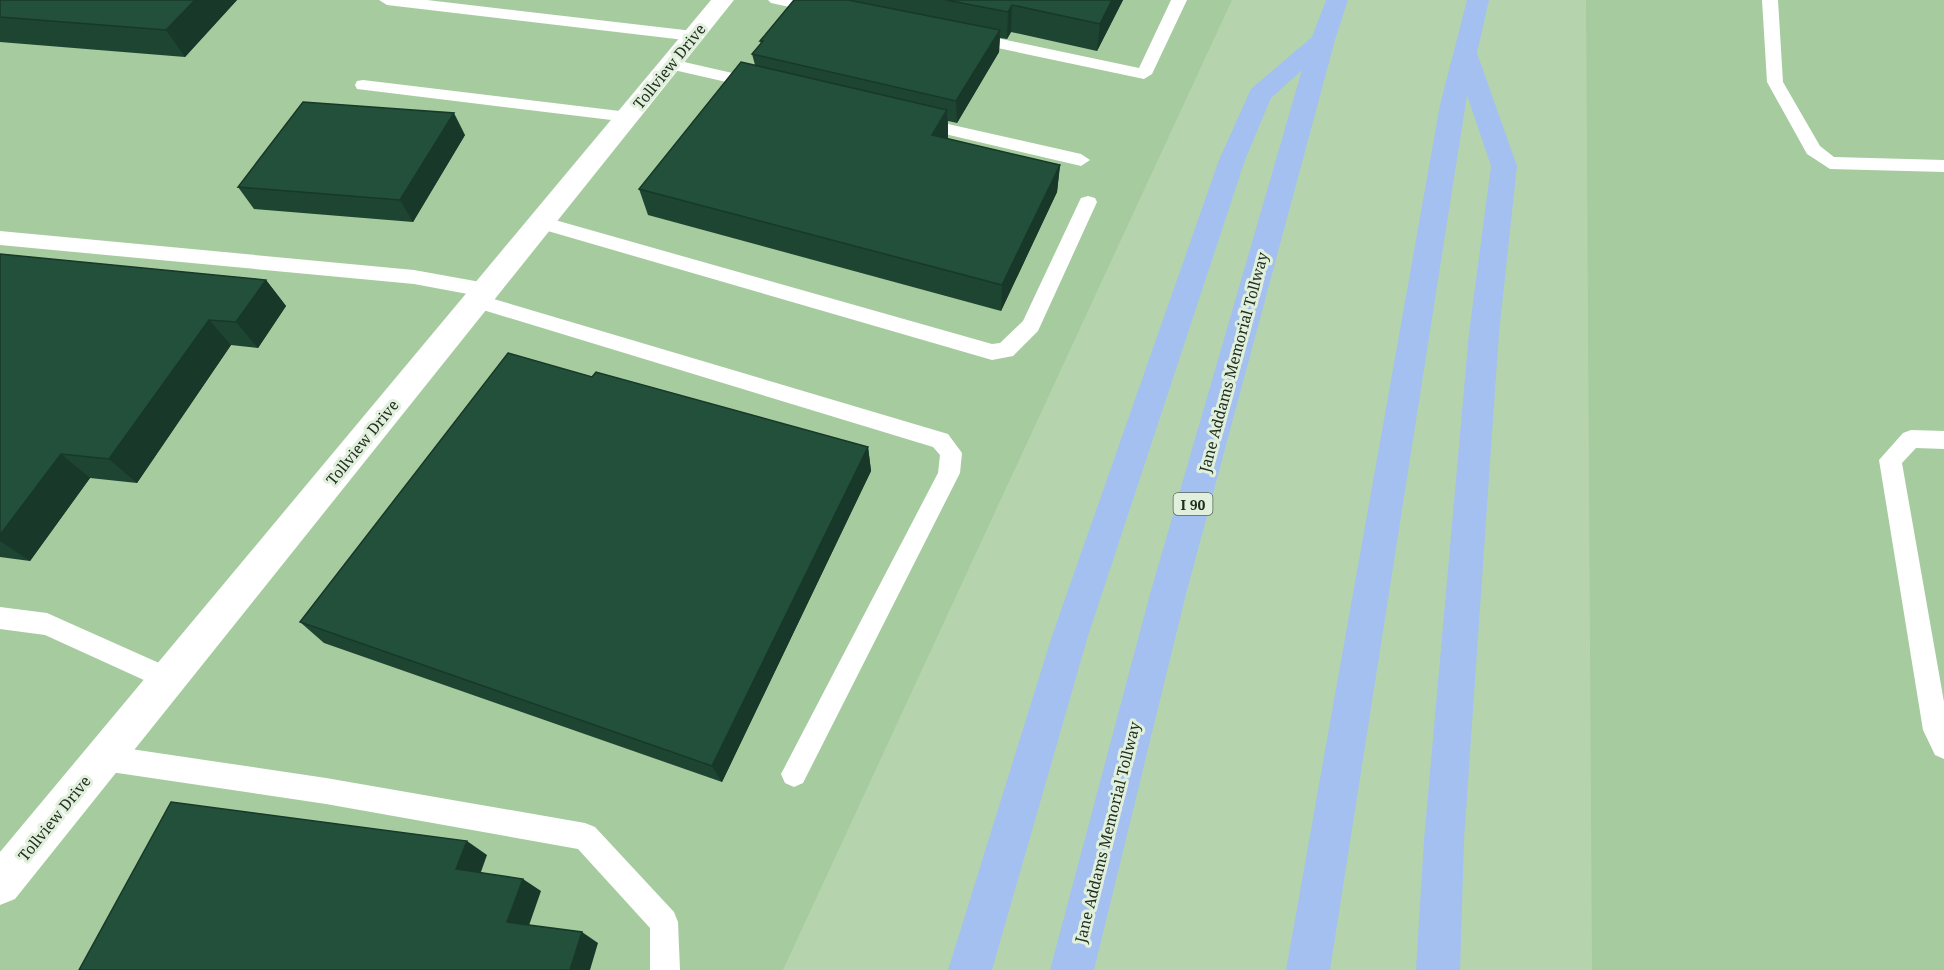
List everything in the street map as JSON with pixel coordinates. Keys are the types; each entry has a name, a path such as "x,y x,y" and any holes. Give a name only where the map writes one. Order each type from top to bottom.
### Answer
{"highway":[{"name":"Jane Addams Memorial Tollway","path":"1072,970 1168,594 1323,40 1337,0"},
{"path":"1308,970 1448,128 1464,51 1478,0"},
{"path":"970,970 1070,636 1232,160 1260,94 1323,40"},
{"path":"1438,970 1444,840 1484,333 1504,166 1464,51"}],"street":[{"name":"Tollview Drive","path":"0,884 723,0"}],"lane":[{"path":"387,0 693,36"},
{"path":"776,0 843,13"},
{"path":"954,34 1144,74 1179,0"},
{"path":"1770,0 1775,82 1813,150 1830,164 1944,166"},
{"path":"671,64 773,88"},
{"path":"363,85 628,117"},
{"path":"899,117 1082,160"},
{"path":"541,222 992,352 1006,350 1031,326 1088,202"},
{"path":"0,238 414,277 482,295 940,440 951,453 949,473 794,774"},
{"path":"1944,440 1911,439 1890,460 1936,730 1944,746"},
{"path":"0,618 47,624 168,679"},
{"path":"104,758 326,791 585,837 664,922 665,970"}],"shaded area":[{"path":"0,0 1232,0 783,970 0,970"},
{"path":"1586,0 1944,0 1944,970 1592,970"}],"building":[{"path":"0,0 195,0 166,30 0,17"},
{"path":"794,0 848,0 1000,30 956,101 752,54"},
{"path":"946,0 1112,0 1100,24 1012,5 1008,12"},
{"path":"741,62 947,110 932,135 1060,165 1002,285 639,189"},
{"path":"303,102 454,113 400,200 238,187"},
{"path":"0,254 266,280 236,322 209,320 109,459 61,454 0,535"},
{"path":"508,353 592,377 596,372 868,447 712,766 300,622"},
{"path":"171,802 467,841 456,869 523,879 507,922 582,932 570,970 79,970"}]}
